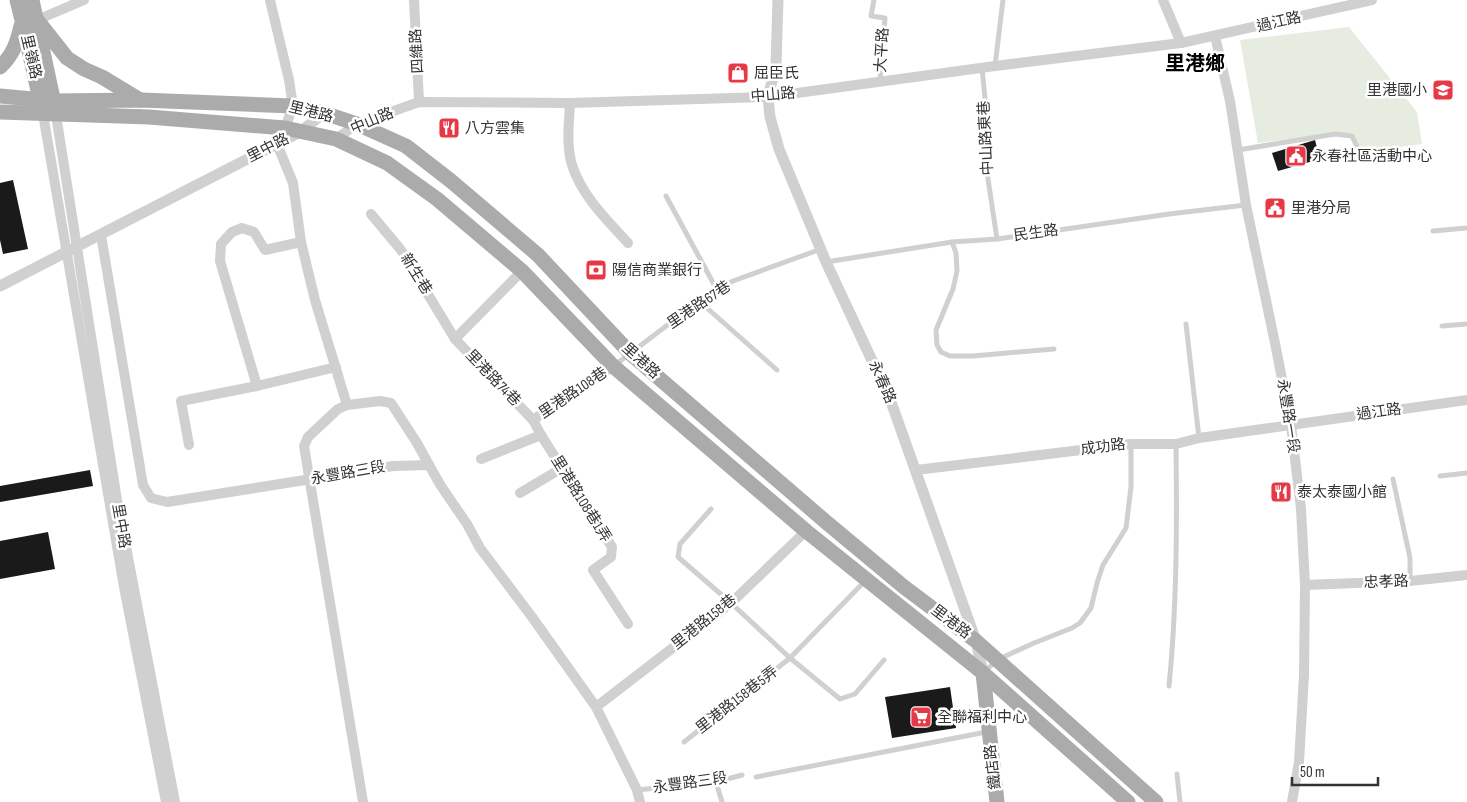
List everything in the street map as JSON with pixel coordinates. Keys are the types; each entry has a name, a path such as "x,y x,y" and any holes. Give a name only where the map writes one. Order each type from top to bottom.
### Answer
{"main road":[{"name":"里嶺路","path":"17,0 30,20"},
{"name":"里嶺路","path":"32,0 30,20 48,107"},
{"path":"0,67 8,59 30,20 67,58 142,100"},
{"path":"0,96 48,107"},
{"name":"里港路","path":"48,107 142,100 293,106 324,113 357,124 406,146 451,181 538,255 631,354 826,522 890,575 976,641 1156,802"},
{"path":"0,112 48,107"},
{"name":"里港路","path":"48,107 293,130 336,139 387,163 437,199 522,271 612,366 806,531 983,673 1128,802"},
{"name":"鐵店路","path":"983,673 997,802"}],"street":[{"path":"30,20 84,0"},
{"path":"270,0 289,80 293,106 293,130"},
{"name":"四維路","path":"414,0 419,102"},
{"path":"768,97 776,65 778,0"},
{"path":"1163,0 1181,43"},
{"name":"過江路","path":"1215,36 1351,3 1372,0"},
{"name":"中山路","path":"336,139 357,124 419,102 570,103 768,97 1181,43 1215,36"},
{"name":"永豐路一段","path":"1215,36 1230,101 1246,204 1291,425 1301,509 1305,585 1304,675 1299,762 1292,802"},
{"name":"永春路","path":"768,97 770,117 779,149 826,262 890,399 976,641 983,673"},
{"path":"570,103 568,139 572,164 594,206 628,242"},
{"name":"里中路","path":"48,107 124,587 166,802"},
{"name":"里中路","path":"0,286 277,144 293,130 324,113"},
{"path":"277,144 293,184 301,242 315,300 347,405"},
{"name":"新生巷","path":"371,214 401,250 455,338"},
{"path":"257,386 220,261 221,244 232,232 242,228 254,232 265,250 301,242"},
{"name":"永豐路三段","path":"101,235 143,485 151,498 167,502 393,466 429,465 480,548 596,707 637,790 640,802"},
{"name":"里中路","path":"71,249 175,802"},
{"name":"里港路74巷","path":"522,271 455,338 533,420"},
{"name":"里港路108巷","path":"533,420 612,366"},
{"path":"188,445 181,401 257,386 336,367"},
{"name":"過江路","path":"1291,425 1467,400"},
{"path":"363,802 304,446 308,437 338,409 347,405 380,401 391,403 429,465"},
{"name":"里港路108巷1弄","path":"533,420 612,547 611,557 593,570 628,624"},
{"name":"成功路","path":"916,470 1131,444 1176,444 1199,438 1291,425"},
{"name":"里港路108巷","path":"481,459 541,435"},
{"path":"520,493 562,468"},
{"name":"里港路158巷","path":"596,707 731,603 806,531"},
{"name":"忠孝路","path":"1305,585 1410,582 1467,575"}],"lane":[{"name":"大平路","path":"874,0 871,16 884,18 880,81"},
{"path":"995,66 1003,0"},
{"name":"中山路東巷","path":"982,68 987,119 985,159 997,238"},
{"path":"1238,150 1335,134 1352,136 1361,155"},
{"path":"666,196 717,290"},
{"name":"民生路","path":"826,262 952,242 997,238 1246,204"},
{"path":"1433,231 1467,228"},
{"path":"952,242 956,253 957,271 953,289 936,330 937,346 941,352 950,356 973,356 1054,349"},
{"name":"里港路67巷","path":"612,366 631,354 699,301 733,281 822,249"},
{"path":"699,301 777,370"},
{"path":"1186,324 1199,438"},
{"path":"1442,326 1467,324"},
{"path":"983,673 997,660 1072,628 1080,623 1091,608 1103,566 1126,528 1131,487 1131,444"},
{"path":"1169,686 1173,643 1177,534 1176,444"},
{"path":"1440,476 1467,473"},
{"path":"1393,479 1410,558 1410,582"},
{"name":"里港路158巷5弄","path":"711,509 680,544 678,557 790,658 840,699 855,694 884,660"},
{"name":"里港路158巷5弄","path":"684,742 790,658 867,579"},
{"path":"756,777 988,731"},
{"name":"永豐路三段","path":"637,790 716,782 742,774"},
{"path":"1177,774 1180,802"},
{"path":"716,782 722,802"}],"shaded area":[{"path":"1349,27 1417,112 1422,144 1366,152 1344,133 1258,143 1240,40"}],"building":[{"name":"永春社區活動中心","path":"1315,140 1320,159 1278,171 1272,153"},
{"path":"13,180 28,249 3,254 0,240 0,183"},
{"path":"90,470 93,486 0,502 0,486"},
{"path":"48,532 55,569 0,579 0,541"},
{"name":"全聯福利中心","path":"950,687 956,728 892,738 885,697"}],"place":[{"name":"屈臣氏","path":"738,73"},
{"name":"里港國小","path":"1443,90"},
{"name":"八方雲集","path":"449,128"},
{"name":"永春社區活動中心","path":"1296,156"},
{"name":"里港分局","path":"1275,208"},
{"name":"陽信商業銀行","path":"596,270"},
{"name":"泰太泰國小館","path":"1281,492"},
{"name":"全聯福利中心","path":"921,717"}],"district":[{"name":"里港鄉","path":"1195,64"}]}
